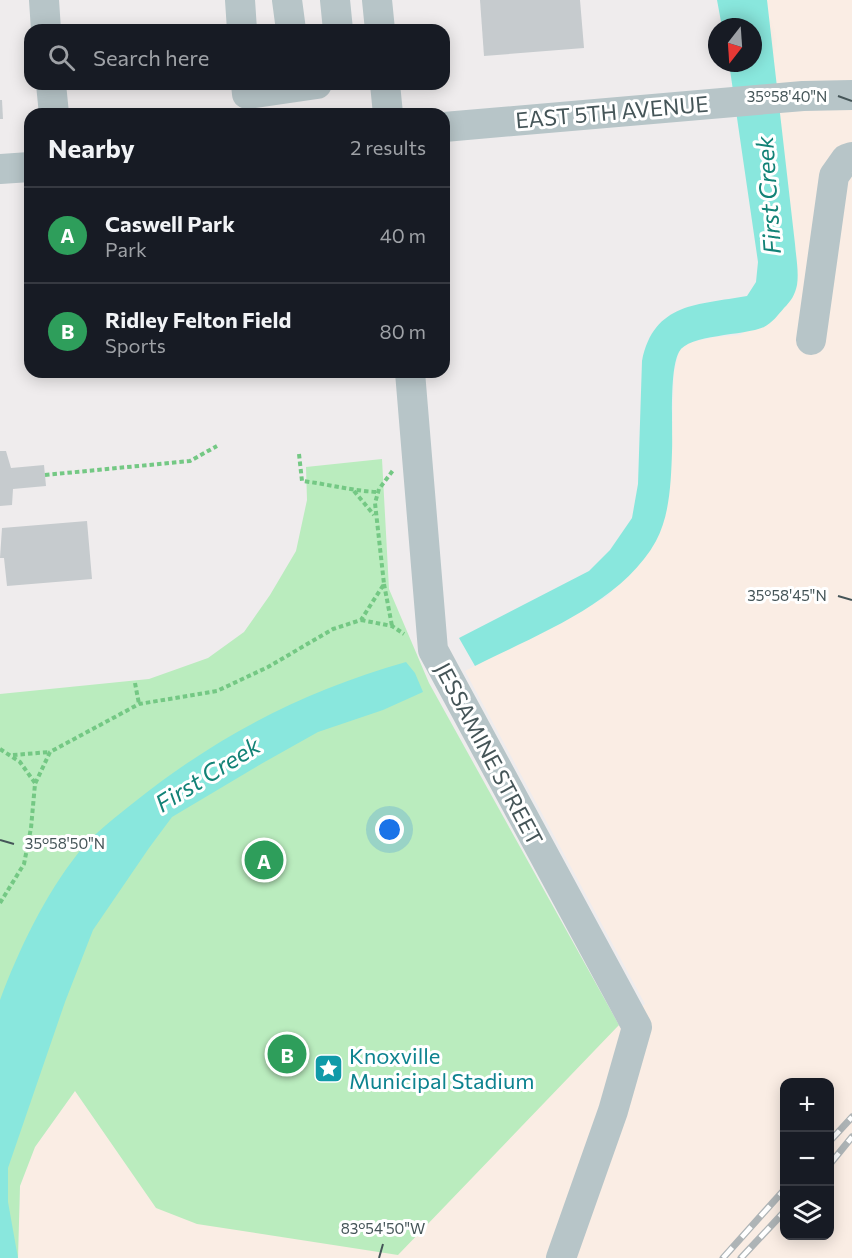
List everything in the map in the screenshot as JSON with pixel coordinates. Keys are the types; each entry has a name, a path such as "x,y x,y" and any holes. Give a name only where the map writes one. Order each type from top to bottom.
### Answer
{"street":[{"path":"44,0 46,24"},
{"path":"240,0 242,24"},
{"path":"287,0 290,24"},
{"path":"335,0 337,24"},
{"path":"377,0 379,24"},
{"path":"52,90 53,108"},
{"path":"247,90 247,94 272,90"},
{"path":"386,90 387,108"},
{"name":"EAST 5TH AVENUE","path":"450,126 803,96 852,95"},
{"path":"811,340 825,226 834,176 846,159 852,157"},
{"path":"0,170 24,168"},
{"name":"JESSAMINE STREET","path":"410,378 433,650 637,1027 637,1035 613,1111 561,1258"}],"path":[{"path":"45,475 190,461 217,446"},
{"path":"299,454 302,481 336,485 354,491 378,492"},
{"path":"392,626 374,515 378,492 391,470 417,460"},
{"path":"354,491 374,515"},
{"path":"361,620 384,584"},
{"path":"13,755 50,752 139,704 217,691 268,667 333,629 361,620 392,626 404,634"},
{"path":"135,683 139,704"},
{"path":"0,748 13,755 35,783"},
{"path":"0,903 18,877 27,853 35,783 50,752"}],"shaded area":[{"path":"767,0 852,0 852,1258 18,1258 20,1186 35,1147 75,1091 157,1208 619,1025 645,1004 465,671 608,596 664,520 671,467 674,373 679,351 688,343 715,337 740,335 797,283"}],"green space":[{"path":"382,459 389,589 429,683 619,1025 398,1255 197,1224 156,1208 75,1091 35,1147 20,1186 18,1258 0,1258 0,694 149,679 208,658 244,632 270,595 296,551 307,500 306,467"}],"water":[{"name":"First Creek","path":"717,0 767,0 797,264 798,280 795,292 777,316 764,327 693,342 684,346 679,352 673,385 672,463 667,509 661,531 641,563 600,600 576,615 475,666 459,638 589,571 610,550 632,518 638,484 642,361 648,342 657,327 668,317 695,305 747,296 756,282 758,262 730,72 762,72 762,18 720,18"},
{"name":"First Creek","path":"406,662 415,673 423,692 383,710 318,732 172,817 93,930 65,1002 8,1168 8,1202 18,1258 0,1258 0,1000 34,923 55,886 85,845 99,831 199,755 231,735 298,701"}],"building":[{"path":"480,0 580,0 584,48 484,56"},
{"path":"0,100 2,100 3,119 0,119"},
{"path":"0,451 6,451 11,468 44,465 46,486 13,489 12,505 0,506"},
{"path":"87,521 92,579 7,586 4,558 0,558 2,528"}],"railway":[{"path":"834,1137 852,1117"},
{"path":"834,1159 852,1137"},
{"path":"723,1258 780,1194"},
{"path":"741,1258 780,1216"}],"place":[{"name":"Caswell Park","path":"264,860"},
{"name":"Ridley Felton Field","path":"287,1054"},
{"name":"Knoxville Municipal Stadium","path":"328,1069"}]}
